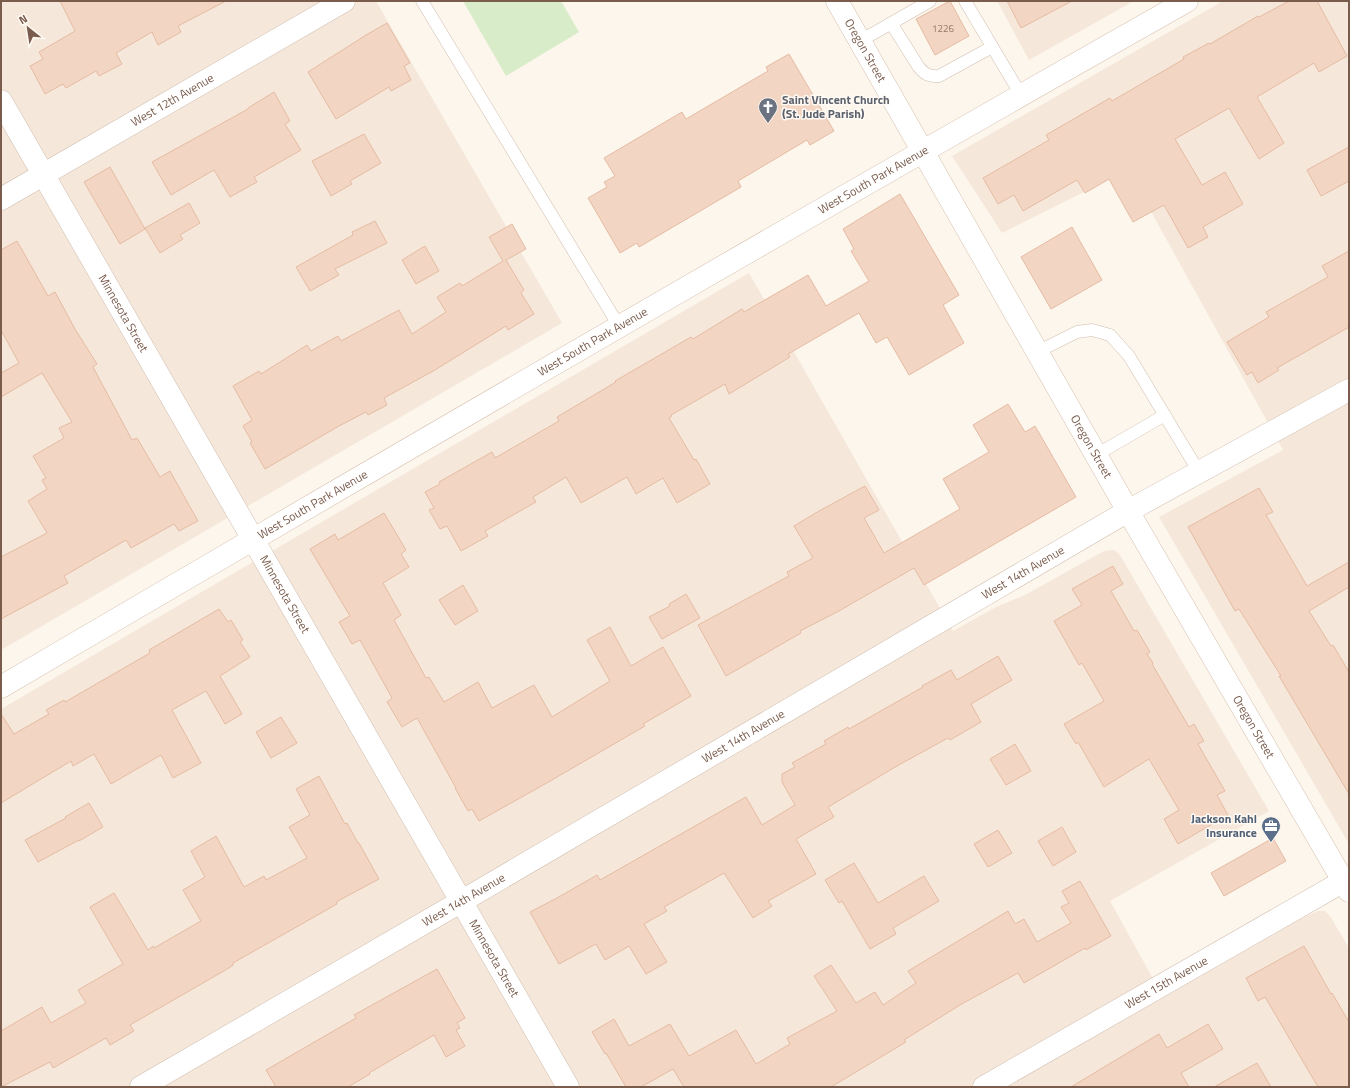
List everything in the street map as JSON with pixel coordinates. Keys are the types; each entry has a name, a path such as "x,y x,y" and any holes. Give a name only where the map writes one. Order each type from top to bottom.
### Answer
{"street":[{"name":"West 12th Avenue","path":"1,199 344,1"},
{"name":"Oregon Street","path":"837,1 1128,511 1347,883"},
{"name":"West South Park Avenue","path":"1,687 619,326 922,151 1187,1"},
{"name":"Minnesota Street","path":"1,101 568,1087"},
{"name":"West 14th Avenue","path":"141,1087 1128,511 1349,390"},
{"name":"West 15th Avenue","path":"984,1087 1347,883"}],"lane":[{"path":"422,1 619,326"},
{"path":"860,41 930,1"},
{"path":"965,1 1021,95"},
{"path":"891,23 922,72 932,77 939,76 992,47"},
{"path":"1037,352 1077,332 1092,330 1110,335 1129,356 1199,472"},
{"path":"1096,455 1165,415"}],"shaded area":[{"path":"1,1 376,1 562,323 1,650"},
{"path":"997,1 1134,1 1029,60"},
{"path":"1223,1 1349,1 1349,844 1159,517 1283,450 1128,170 1002,233 952,156"},
{"path":"749,273 953,631 996,607 1025,595 1104,551 1114,550 1120,555 1269,811 1110,901 1162,995 1281,928 1318,911 1325,911 1330,916 1349,948 1349,1087 1,1087 1,709"}],"green space":[{"path":"463,1 561,1 579,32 506,76"}],"building":[{"path":"60,1 226,1 178,26 181,32 158,45 152,32 116,53 122,64 99,76 96,71 66,88 63,84 45,94 30,66 43,59 39,52 75,31"},
{"path":"950,1 969,36 935,55 916,19"},
{"path":"1007,1 1072,1 1021,28"},
{"path":"1289,1 1317,1 1347,56 1319,72 1314,63 1257,97 1284,143 1259,159 1229,108 1175,139 1202,185 1225,172 1243,204 1203,227 1208,237 1188,248 1164,205 1133,222 1109,179 1085,193 1077,180 1023,211 1014,195 998,204 983,178 1049,140 1046,135 1110,98 1112,101 1184,59 1183,57 1209,43 1210,44 1258,16 1259,17"},
{"path":"387,23 410,63 404,66 411,80 391,91 389,87 336,119 308,72"},
{"path":"789,54 834,131 810,145 807,140 738,181 741,187 639,247 637,243 620,253 588,198 607,187 604,182 615,176 604,158 682,112 686,119 768,71 766,67"},
{"path":"274,92 290,121 285,124 301,150 254,177 257,182 230,197 214,170 171,195 152,162 248,109"},
{"path":"364,134 381,163 350,181 352,184 331,196 312,161"},
{"path":"1349,147 1349,181 1321,196 1307,170"},
{"path":"110,167 145,229 120,244 84,182"},
{"path":"900,194 959,295 943,305 964,343 909,375 887,337 876,343 859,313 788,354 790,357 729,394 725,384 671,415 672,416 669,418 694,460 696,459 710,484 677,503 663,478 636,494 627,477 581,503 566,477 533,497 536,502 485,531 488,536 461,551 447,526 440,529 429,510 434,508 425,492 440,484 439,482 492,452 495,458 559,421 557,417 616,382 615,381 691,337 693,339 742,309 744,312 808,275 826,306 869,281 851,251 854,249 843,229"},
{"path":"189,203 200,223 180,235 183,239 160,253 145,228"},
{"path":"375,221 387,243 335,269 339,275 310,291 296,267 353,235 352,232"},
{"path":"512,224 526,249 506,260 524,290 521,293 534,314 508,330 506,326 435,370 384,398 387,405 368,415 366,412 339,426 265,469 250,443 252,442 243,426 252,420 233,386 259,371 261,374 307,345 311,351 338,336 341,341 399,310 412,334 446,312 437,297 460,283 462,286 503,261 489,237"},
{"path":"1072,227 1102,280 1051,309 1021,257"},
{"path":"17,241 48,296 55,292 75,329 97,364 93,367 132,440 137,438 160,477 170,471 198,521 179,531 174,524 131,548 126,540 64,576 68,583 1,619 1,557 47,533 28,501 47,489 42,480 46,478 33,456 64,438 59,428 72,422 42,373 1,397 1,373 19,363 1,330 1,250"},
{"path":"425,246 439,271 416,284 402,260"},
{"path":"1349,251 1349,327 1277,368 1279,370 1258,383 1252,372 1247,375 1227,342 1269,317 1266,312 1328,277 1322,266"},
{"path":"1008,404 1025,432 1035,426 1076,497 924,585 914,568 837,612 800,631 801,633 726,676 698,625 789,576 787,572 813,558 794,526 865,486 879,510 864,518 884,553 960,509 943,479 989,452 973,425"},
{"path":"1259,488 1273,512 1266,515 1307,586 1349,562 1349,587 1309,611 1331,646 1333,645 1349,672 1349,794 1279,676 1281,676 1239,609 1235,611 1188,527"},
{"path":"384,513 406,550 401,554 409,567 383,583 401,615 394,620 426,678 429,677 444,702 478,682 492,708 534,685 552,717 610,681 587,640 610,627 631,666 663,647 691,696 643,724 645,726 479,821 472,809 468,811 417,718 402,727 387,702 392,698 360,640 352,644 339,622 350,616 310,549 335,534 338,540"},
{"path":"1113,566 1123,584 1111,591 1134,631 1137,630 1150,652 1147,654 1153,663 1152,664 1189,727 1194,724 1204,741 1198,744 1225,791 1217,795 1228,815 1178,844 1164,819 1179,810 1149,759 1104,787 1078,742 1076,744 1064,724 1104,701 1082,663 1079,665 1054,621 1082,605 1072,589"},
{"path":"463,585 478,611 455,625 439,600"},
{"path":"686,594 700,618 662,639 649,617 670,606 669,604"},
{"path":"219,609 228,622 231,620 243,640 240,642 250,657 220,676 242,714 225,724 206,691 172,710 201,763 173,778 161,755 111,784 94,754 73,766 71,761 1,803 1,714 14,734 49,714 46,710 64,700 65,702 150,653 149,650"},
{"path":"998,656 1012,680 971,704 981,722 950,740 948,738 897,766 828,807 834,817 796,839 816,874 768,901 772,906 753,918 724,873 664,907 667,911 644,924 667,962 646,974 629,946 605,960 596,944 559,964 530,912 597,875 600,880 746,797 762,825 795,805 782,782 782,774 795,767 792,763 826,744 824,741 848,727 849,729 951,670 957,680"},
{"path":"281,717 297,743 271,758 256,732"},
{"path":"1015,744 1031,771 1006,785 990,759"},
{"path":"319,776 345,824 347,823 379,879 336,902 337,904 233,963 233,965 229,968 130,1025 134,1031 110,1045 106,1038 53,1068 50,1062 1,1087 1,1031 42,1007 51,1023 86,1003 78,990 123,964 90,907 114,893 148,950 153,946 154,948 201,921 183,890 205,877 191,851 216,836 244,887 264,876 266,880 307,858 289,827 310,815 296,789"},
{"path":"89,803 103,827 38,862 25,840 66,818 65,817"},
{"path":"1062,827 1076,852 1053,866 1038,841"},
{"path":"998,830 1012,853 988,867 974,844"},
{"path":"1273,838 1286,861 1224,896 1211,873"},
{"path":"854,863 878,903 924,876 939,901 893,928 896,934 870,949 842,901 839,903 825,880"},
{"path":"1080,881 1111,936 1086,950 1085,948 1024,983 1018,973 960,1005 904,1040 906,1042 831,1087 684,1087 673,1069 641,1087 626,1087 592,1032 614,1019 629,1046 670,1024 689,1056 736,1030 756,1064 790,1044 787,1038 837,1011 814,976 831,965 856,1003 875,992 883,1005 916,983 908,971 1008,911 1015,924 1024,919 1037,942 1071,923 1061,907 1069,903 1062,891"},
{"path":"1304,946 1331,994 1332,993 1349,1022 1349,1087 1318,1087 1265,997 1258,1001 1246,978"},
{"path":"437,969 465,1018 457,1023 460,1028 456,1030 465,1046 446,1057 434,1035 348,1087 276,1087 266,1070 356,1018 354,1015"},
{"path":"1208,1024 1223,1049 1181,1073 1189,1087 1071,1087 1159,1034 1167,1048"},
{"path":"1257,1063 1271,1087 1214,1087"}],"place":[{"name":"Saint Vincent Church (St. Jude Parish)","path":"768,124"},
{"name":"Jackson Kahl Insurance","path":"1271,843"}]}
